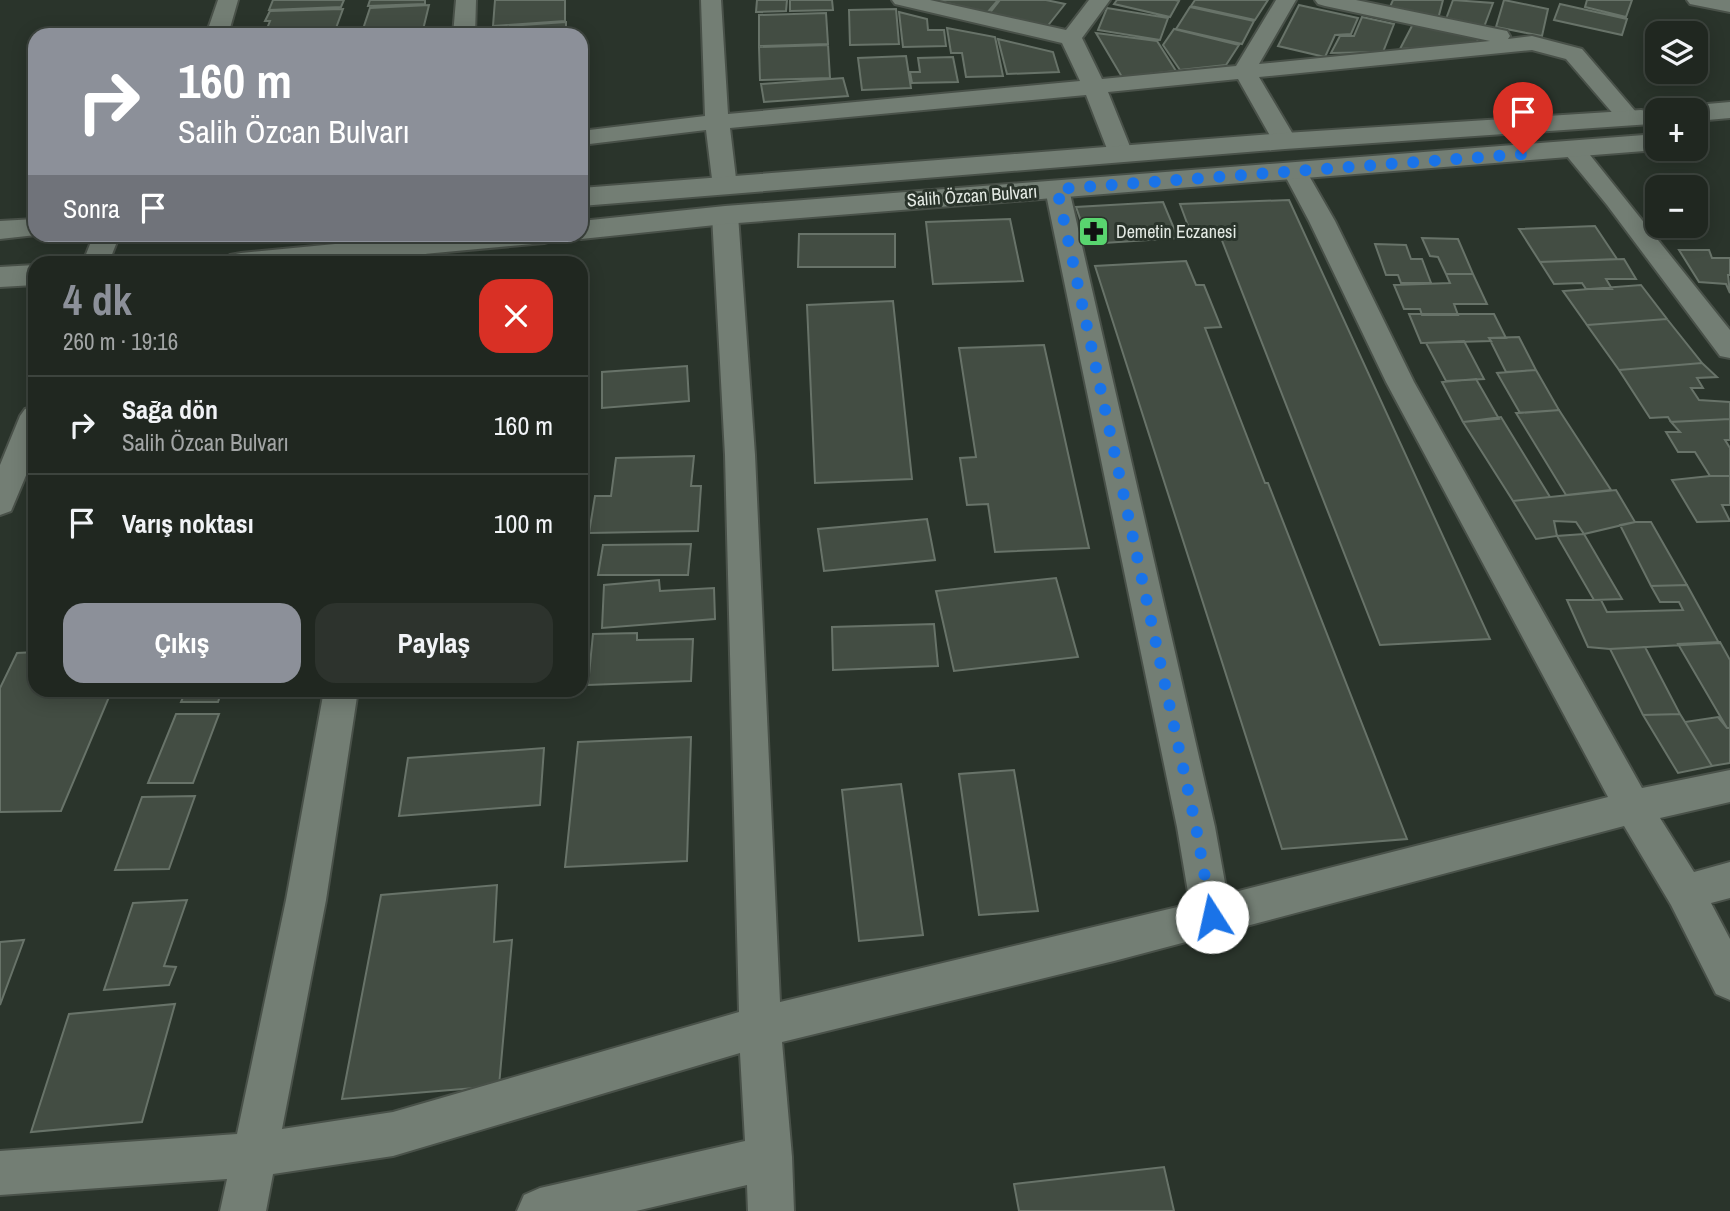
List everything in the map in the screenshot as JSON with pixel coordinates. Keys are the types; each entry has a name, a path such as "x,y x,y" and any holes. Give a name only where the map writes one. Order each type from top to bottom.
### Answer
{"main road":[{"path":"1708,112 1730,110"},
{"name":"Salih Özcan Bulvarı","path":"588,197 725,201 1057,189 1290,156 1644,118"},
{"path":"1708,138 1730,136"},
{"name":"Salih Özcan Bulvarı","path":"588,229 725,201 1121,154 1290,156 1574,150 1645,143"},
{"path":"0,230 28,228"},
{"path":"413,256 496,242"},
{"path":"0,276 28,275"}],"street":[{"path":"219,28 228,0"},
{"path":"464,28 466,0"},
{"path":"711,0 740,455 760,1027 770,1157 771,1211"},
{"path":"1070,38 1100,0"},
{"path":"1244,71 1286,0"},
{"path":"1325,0 1574,54 1644,118"},
{"path":"1697,0 1730,7"},
{"path":"909,1 1070,38"},
{"path":"1070,38 1094,87 1121,154"},
{"path":"588,137 717,122 1532,43"},
{"path":"1244,71 1290,156 1400,382 1633,807 1685,892 1730,980"},
{"path":"1574,150 1616,200 1730,349"},
{"path":"1057,189 1196,827 1212,917"},
{"path":"0,503 28,433"},
{"path":"243,1211 306,900 340,697"},
{"path":"0,1173 255,1155 393,1133 760,1027 1212,917 1633,807 1730,786"},
{"path":"1685,892 1730,880"},
{"path":"540,1211 770,1157"}],"building":[{"path":"273,0 344,0 341,7 269,10"},
{"path":"370,0 425,0 425,4 368,6"},
{"path":"495,0 565,0 565,21 493,26"},
{"path":"757,0 787,0 786,11 756,12"},
{"path":"790,0 832,0 833,10 790,11"},
{"path":"935,0 998,0 987,13"},
{"path":"1000,0 1046,0 1065,4 1046,28 989,14"},
{"path":"1117,0 1179,1 1170,17 1114,4"},
{"path":"1195,0 1268,0 1255,20 1191,6"},
{"path":"1393,0 1443,0 1438,19 1389,9"},
{"path":"1453,0 1493,3 1484,27 1446,19"},
{"path":"1504,0 1548,9 1542,36 1496,27"},
{"path":"1587,0 1632,0 1626,17 1585,7"},
{"path":"1560,4 1627,19 1622,35 1554,20"},
{"path":"429,5 423,28 363,28 370,8"},
{"path":"1299,5 1358,18 1351,34 1335,35 1325,57 1278,46"},
{"path":"1190,7 1254,21 1242,44 1176,29"},
{"path":"1107,8 1168,18 1160,40 1098,30"},
{"path":"343,9 336,28 267,28 270,21 265,21 270,11"},
{"path":"896,9 899,44 850,45 849,10"},
{"path":"899,12 927,19 928,30 944,30 946,46 903,47"},
{"path":"826,13 828,44 759,46 759,15"},
{"path":"1362,17 1394,24 1383,52 1331,53 1340,36 1354,36"},
{"path":"566,22 566,28 493,27"},
{"path":"1414,22 1479,38 1476,44 1400,49"},
{"path":"947,28 995,37 1003,76 966,77 962,53 951,53"},
{"path":"1174,29 1239,45 1226,65 1180,70 1163,45"},
{"path":"1096,33 1157,41 1176,71 1122,77"},
{"path":"998,39 1053,52 1059,72 1007,74"},
{"path":"828,45 830,78 760,80 759,47"},
{"path":"906,56 911,88 862,90 858,58"},
{"path":"953,57 958,82 912,83 910,72 920,72 918,58"},
{"path":"843,78 848,96 764,102 761,84"},
{"path":"1289,200 1490,639 1380,645 1221,238 1193,239 1180,204"},
{"path":"1163,202 1178,238 1089,244 1076,207"},
{"path":"1010,219 1023,281 933,284 926,222"},
{"path":"1595,226 1617,259 1540,262 1519,229"},
{"path":"799,234 895,234 895,267 798,267"},
{"path":"1422,238 1458,239 1473,274 1446,274 1438,257 1430,256"},
{"path":"1375,244 1406,245 1411,259 1422,259 1431,283 1401,283 1398,275 1386,275"},
{"path":"1679,250 1709,250 1712,258 1730,258 1730,293 1726,284 1699,282"},
{"path":"1624,259 1636,279 1606,279 1612,289 1586,289 1582,283 1554,284 1540,262"},
{"path":"1186,261 1196,285 1204,285 1221,327 1205,328 1407,839 1282,849 1095,266"},
{"path":"1446,274 1473,274 1487,304 1454,304 1458,315 1422,315 1420,309 1404,309 1394,285 1450,283"},
{"path":"1641,285 1667,319 1587,325 1563,291"},
{"path":"893,301 912,479 815,483 807,305"},
{"path":"1409,314 1494,314 1506,338 1489,338 1491,341 1421,343"},
{"path":"1667,319 1702,363 1619,370 1587,325"},
{"path":"1519,337 1536,370 1506,372 1489,338"},
{"path":"1464,341 1484,379 1446,381 1426,343"},
{"path":"1044,345 1089,548 995,552 988,504 967,505 960,458 976,457 959,348"},
{"path":"1702,363 1717,377 1697,378 1703,388 1691,388 1699,400 1730,402 1730,419 1671,422 1668,417 1650,418 1619,370"},
{"path":"687,366 689,401 602,408 602,372"},
{"path":"1536,370 1559,410 1520,413 1497,373"},
{"path":"1476,379 1499,419 1463,422 1442,382"},
{"path":"1559,410 1611,490 1566,495 1516,413"},
{"path":"1501,417 1550,497 1513,501 1463,422"},
{"path":"1730,419 1730,440 1725,440 1730,448 1730,476 1710,476 1695,452 1678,452 1666,432 1680,432 1671,422"},
{"path":"694,456 691,486 701,486 698,531 589,533 595,496 611,496 616,458"},
{"path":"1730,476 1730,505 1722,505 1730,521 1697,522 1672,480"},
{"path":"1616,490 1635,522 1584,534 1576,522 1554,521 1557,536 1536,539 1513,501"},
{"path":"927,519 935,560 824,571 818,529"},
{"path":"1651,522 1687,585 1651,586 1620,525"},
{"path":"1584,534 1622,599 1594,600 1557,536"},
{"path":"691,544 688,575 598,575 603,545"},
{"path":"1056,578 1078,657 954,671 936,591"},
{"path":"659,580 660,591 714,588 715,619 602,628 604,585"},
{"path":"1687,585 1719,643 1610,649 1588,647 1567,600 1601,600 1607,612 1683,610 1679,602 1660,602 1651,586"},
{"path":"934,624 938,666 833,670 832,627"},
{"path":"637,633 637,640 693,639 691,681 588,685 593,634"},
{"path":"1720,642 1730,660 1730,728 1727,728 1678,644"},
{"path":"1645,647 1680,714 1643,715 1610,649"},
{"path":"28,652 28,697 109,697 61,811 0,812 0,688 17,653"},
{"path":"183,697 220,697 218,702 181,702"},
{"path":"176,714 219,714 193,783 148,783"},
{"path":"1680,714 1712,766 1678,773 1643,715"},
{"path":"1718,717 1730,728 1730,763 1712,766 1685,722"},
{"path":"691,737 687,861 565,867 578,742"},
{"path":"544,748 540,805 399,816 408,758"},
{"path":"1014,770 1038,911 979,915 959,774"},
{"path":"901,784 923,935 859,941 842,790"},
{"path":"195,796 169,869 115,870 142,797"},
{"path":"497,885 494,942 512,940 499,1086 342,1099 381,895"},
{"path":"187,900 164,966 176,967 169,985 104,990 133,903"},
{"path":"24,940 0,1005 0,942"},
{"path":"175,1004 142,1122 31,1132 69,1014"},
{"path":"1164,1167 1174,1211 1019,1211 1014,1184"}],"place":[{"name":"Demetin Eczanesi","path":"1093,232"}],"route":[{"path":"1212,917 1196,827 1057,189 1523,154"}]}
